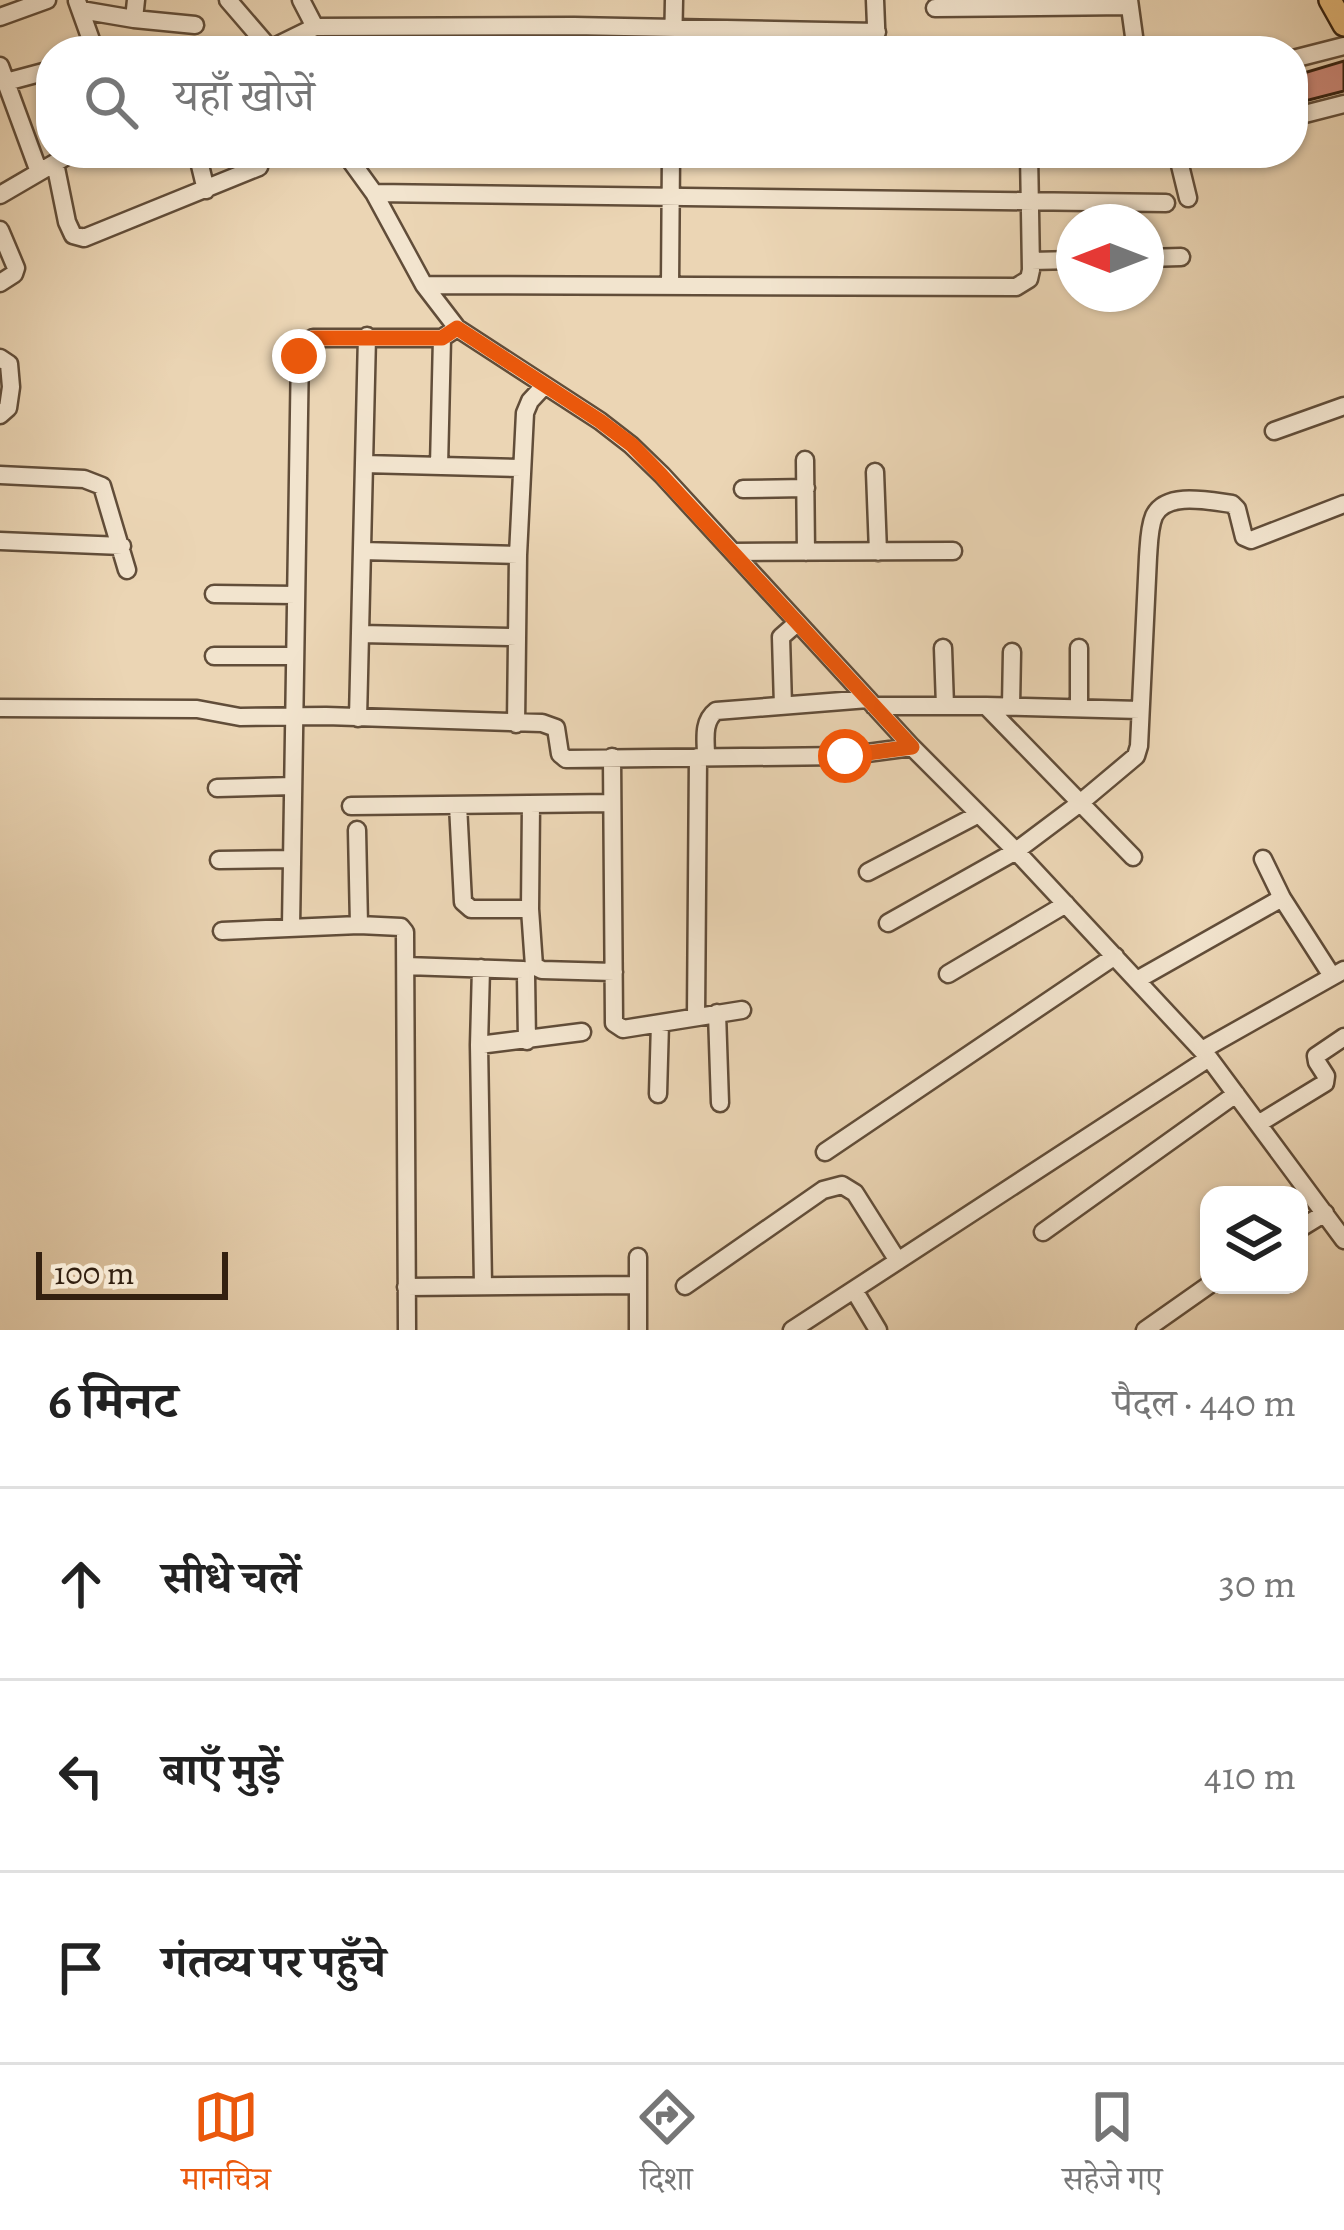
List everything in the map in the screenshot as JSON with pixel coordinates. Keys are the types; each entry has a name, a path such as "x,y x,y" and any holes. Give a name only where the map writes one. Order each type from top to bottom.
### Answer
{"main road":[{"path":"1330,0 1344,26"}],"street":[{"path":"0,17 47,0"},
{"path":"228,0 258,36"},
{"path":"301,0 315,27"},
{"path":"674,0 674,36"},
{"path":"875,0 877,36"},
{"path":"935,8 1129,3 1134,36"},
{"path":"90,36 79,5 135,9 195,25"},
{"path":"297,36 315,27 674,28 790,36"},
{"path":"1308,55 1344,46"},
{"path":"36,71 3,74 36,144"},
{"path":"1308,113 1344,104"},
{"path":"0,195 47,168 67,223 78,237 257,168"},
{"path":"201,168 206,190"},
{"path":"356,168 449,333 440,466"},
{"path":"670,286 671,168"},
{"path":"424,285 1009,288 1029,279 1029,168"},
{"path":"1181,168 1188,198"},
{"path":"374,194 1166,203"},
{"path":"0,230 16,268 0,283"},
{"path":"1164,257 1181,257"},
{"path":"1031,260 1056,260"},
{"path":"291,928 301,350 313,338 449,333 600,421 632,445 1206,1054 1344,1240"},
{"path":"358,718 367,336"},
{"path":"0,358 9,364 11,386 8,408 0,415"},
{"path":"516,724 525,413 543,387"},
{"path":"1274,431 1344,406"},
{"path":"806,460 806,552"},
{"path":"364,464 521,468"},
{"path":"875,472 878,552"},
{"path":"0,475 98,483 106,492 127,570"},
{"path":"743,489 806,488"},
{"path":"887,923 1016,851 1136,755 1148,557 1151,526 1159,508 1186,500 1232,504 1242,533 1251,540 1344,504"},
{"path":"0,541 122,546"},
{"path":"362,551 518,555"},
{"path":"733,552 953,551"},
{"path":"214,594 296,595"},
{"path":"783,706 781,637 797,623"},
{"path":"360,634 516,637"},
{"path":"1078,708 1079,648"},
{"path":"943,649 945,706"},
{"path":"1011,706 1012,652"},
{"path":"214,656 295,656"},
{"path":"696,1016 702,756 711,714 871,703 1141,710"},
{"path":"986,706 1132,857"},
{"path":"0,708 197,709 231,716 553,725 560,754 566,759 845,756 912,747"},
{"path":"612,757 613,1015 617,1027 742,1010"},
{"path":"217,788 293,786"},
{"path":"351,806 611,803"},
{"path":"531,804 532,961 536,968 614,972"},
{"path":"458,805 463,902 471,908 530,909"},
{"path":"868,872 979,814"},
{"path":"357,830 359,926"},
{"path":"792,1330 1206,1054 1338,973 1282,898 1264,859"},
{"path":"219,860 292,860"},
{"path":"1137,980 1282,898"},
{"path":"948,974 1066,904"},
{"path":"222,932 359,926 404,929 407,1330"},
{"path":"825,1152 1115,956"},
{"path":"406,966 525,972 527,1041"},
{"path":"481,968 483,1286"},
{"path":"717,1013 720,1102"},
{"path":"658,1094 660,1023"},
{"path":"479,1046 582,1032"},
{"path":"1258,1124 1325,1082 1316,1055 1344,1037"},
{"path":"1043,1232 1236,1094"},
{"path":"686,1286 823,1190 842,1185 855,1193 898,1261"},
{"path":"1308,1223 1325,1213"},
{"path":"638,1257 638,1330"},
{"path":"406,1287 638,1285"},
{"path":"854,1290 878,1330"},
{"path":"1144,1330 1200,1291"}],"building":[{"path":"1344,61 1344,91 1308,100 1308,72"}],"route":[{"path":"299,356 313,338 442,338 457,328 600,421 662,476 912,747 845,756"}]}
